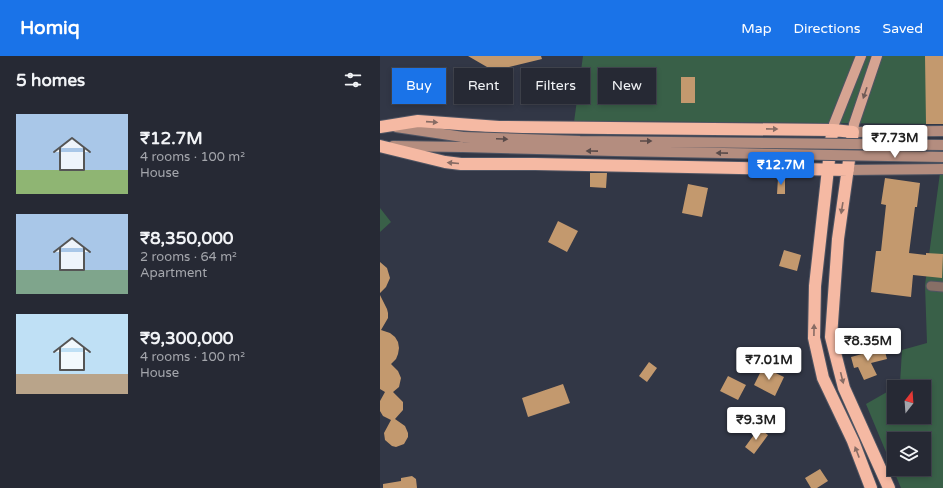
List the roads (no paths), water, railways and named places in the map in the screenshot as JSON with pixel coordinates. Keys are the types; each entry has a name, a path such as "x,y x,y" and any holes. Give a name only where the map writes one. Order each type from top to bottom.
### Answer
{"highway":[{"path":"385,127 418,121 499,127 833,130 853,132 838,239 831,337 844,388 889,488"},
{"path":"833,130 815,286 814,338 823,378 853,441 871,488"},
{"path":"381,146 445,162 461,164 848,170"}],"main road":[{"path":"833,130 861,56"},
{"path":"877,56 854,124 853,132 943,131"},
{"path":"385,127 463,142 615,151 943,157"},
{"path":"381,146 463,142 580,141 943,145"},
{"path":"848,170 943,170"}],"street":[{"path":"931,286 943,287"}]}
